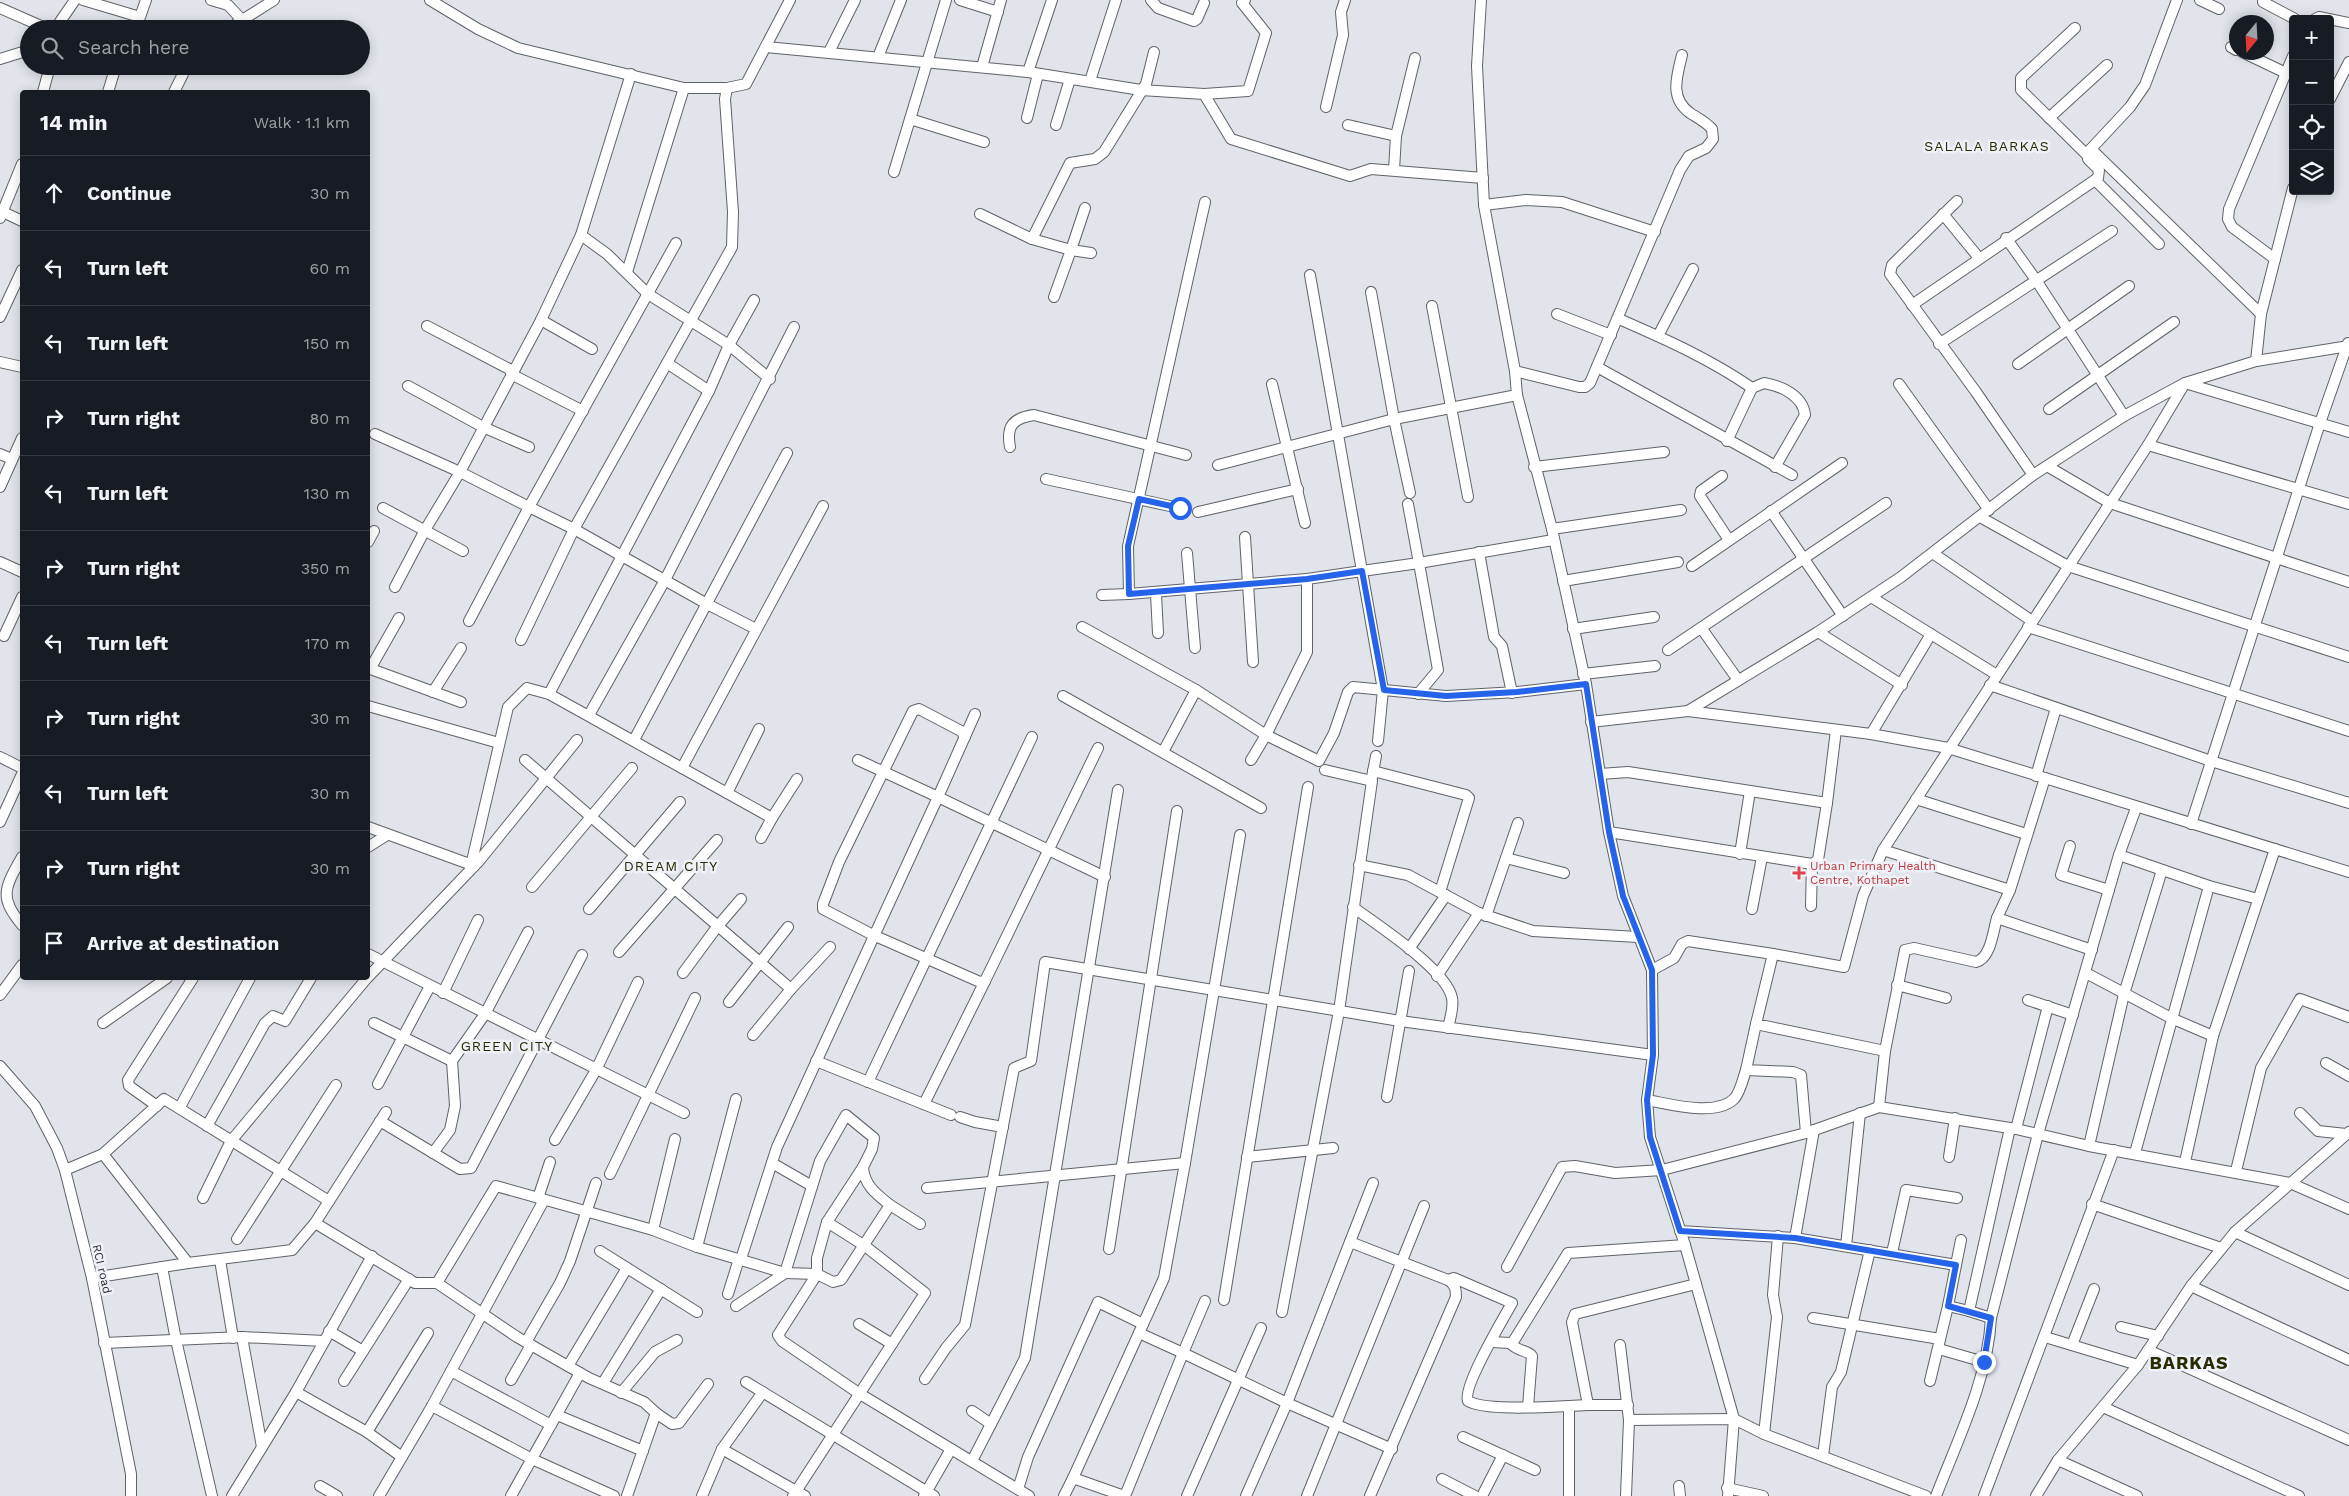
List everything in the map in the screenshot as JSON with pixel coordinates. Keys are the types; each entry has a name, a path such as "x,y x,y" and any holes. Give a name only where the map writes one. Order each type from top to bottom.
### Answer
{"street":[{"path":"11,0 3,9 28,20"},
{"path":"61,20 75,0"},
{"path":"83,0 140,16 146,0"},
{"path":"210,0 228,5 242,20 274,0"},
{"path":"430,0 478,29 518,48 684,88 727,88 746,84 790,0"},
{"path":"829,52 855,0"},
{"path":"878,57 900,0"},
{"path":"894,172 946,0"},
{"path":"960,0 998,12"},
{"path":"982,67 1002,0"},
{"path":"1027,118 1033,73 1052,0"},
{"path":"1090,81 1116,0"},
{"path":"1151,0 1158,8 1194,20 1197,19 1204,3"},
{"path":"766,47 982,67 1090,81 1141,90 1204,94 1248,91 1266,34 1242,3 1245,0"},
{"path":"1326,107 1343,35 1341,12 1345,0"},
{"path":"1481,0 1478,66 1484,205 1515,371 1517,395 1552,534 1584,679 1609,832 1623,896 1652,970 1653,1055 1647,1100 1650,1137 1685,1245 1734,1419 1728,1492 1762,1496"},
{"path":"1912,305 2006,238 2096,180 2100,173 2088,159 2089,152 2130,107 2144,85 2177,0"},
{"path":"2200,0 2219,9"},
{"path":"2263,2 2289,16"},
{"path":"2334,20 2349,23"},
{"path":"2075,28 2021,78 2021,90 2261,314"},
{"path":"1032,239 1068,165 1074,161 1094,159 1100,156 1146,84 1154,52"},
{"path":"0,59 20,53"},
{"path":"1515,371 1585,387 1590,383 1656,232 1680,170 1689,156 1710,144 1713,136 1712,129 1690,113 1678,99 1676,84 1682,55"},
{"path":"1394,170 1396,136 1415,58"},
{"path":"2269,60 2289,66"},
{"path":"2334,84 2349,62"},
{"path":"2049,118 2107,64"},
{"path":"2276,259 2232,227 2228,219 2229,208 2241,175 2289,68"},
{"path":"395,587 425,530 460,472 541,320 581,235 631,74"},
{"path":"44,90 48,75"},
{"path":"109,90 113,75"},
{"path":"175,90 182,75"},
{"path":"1056,126 1070,79"},
{"path":"627,272 684,88"},
{"path":"522,640 574,529 732,247 733,212 725,99 727,88"},
{"path":"1204,94 1231,139 1350,176 1371,169 1483,178"},
{"path":"910,119 984,142"},
{"path":"1348,125 1396,136"},
{"path":"20,169 1,215 20,220"},
{"path":"2096,180 2159,244"},
{"path":"2256,361 2261,314 2291,195"},
{"path":"1484,205 1526,200 1562,202 1656,232"},
{"path":"1957,201 1889,270 1939,344 1976,392 2033,475"},
{"path":"1129,594 1128,546 1152,446 1205,202"},
{"path":"1054,297 1085,208"},
{"path":"980,214 1032,239 1071,250 1091,253"},
{"path":"1943,214 1979,258"},
{"path":"1939,344 2112,231"},
{"path":"581,235 627,272 648,294 729,345 770,378"},
{"path":"2006,238 2036,280 2124,416"},
{"path":"469,621 529,507 676,243"},
{"path":"1658,336 1693,269"},
{"path":"0,317 20,274"},
{"path":"1310,275 1384,690 1378,741"},
{"path":"2018,364 2069,330 2129,286"},
{"path":"1371,292 1394,419 1410,492"},
{"path":"549,694 754,300"},
{"path":"1432,306 1468,497"},
{"path":"1557,314 1611,335"},
{"path":"1619,319 1658,336 1728,372 1752,388"},
{"path":"541,320 592,349"},
{"path":"2049,409 2174,322"},
{"path":"427,326 583,411"},
{"path":"589,716 665,580 770,378 794,327"},
{"path":"1688,711 1818,632 1871,597 1934,554 2033,475 2124,416 2184,383 2256,361 2348,345 2345,366 2320,423 2191,824"},
{"path":"0,362 20,367"},
{"path":"667,363 708,391"},
{"path":"1597,367 1727,441 1792,475"},
{"path":"1727,441 1752,388 1764,383 1770,384 1798,398 1804,406 1805,415 1775,467"},
{"path":"2184,383 2349,432"},
{"path":"1652,970 1674,958 1682,944 1688,941 1844,967 1863,896 1882,850 2148,445 2184,383"},
{"path":"1272,384 1306,524"},
{"path":"1899,384 1989,510"},
{"path":"408,386 483,427 528,447"},
{"path":"1218,465 1394,419 1517,395"},
{"path":"1010,447 1008,434 1012,424 1021,417 1034,415 1186,455"},
{"path":"375,434 460,472 574,529 707,604 756,628"},
{"path":"0,487 20,442"},
{"path":"2148,445 2349,504"},
{"path":"1534,467 1664,452"},
{"path":"634,740 787,453"},
{"path":"0,454 12,459"},
{"path":"1692,566 1842,463"},
{"path":"2047,466 2110,503 2349,582"},
{"path":"1722,476 1701,491 1700,496 1729,540"},
{"path":"1046,479 1180,508"},
{"path":"1198,512 1298,489"},
{"path":"1668,650 1702,629 1803,557 1886,502"},
{"path":"1408,504 1438,670 1418,694"},
{"path":"682,768 823,506"},
{"path":"382,508 463,551"},
{"path":"1102,595 1156,594 1248,583 1307,579 1419,563 1479,552 1552,534 1681,510"},
{"path":"1771,511 1842,616"},
{"path":"1980,517 2068,566 2349,657"},
{"path":"370,538 374,531"},
{"path":"1245,537 1253,662"},
{"path":"1479,552 1494,638 1502,646 1512,693"},
{"path":"1187,553 1195,648"},
{"path":"1934,554 2030,624 2233,694 2349,731"},
{"path":"0,562 20,571"},
{"path":"1563,582 1678,562"},
{"path":"1251,760 1266,735 1307,652 1307,579"},
{"path":"1156,594 1158,633"},
{"path":"1871,597 1997,675"},
{"path":"4,636 20,600"},
{"path":"1573,629 1654,617"},
{"path":"370,666 399,618"},
{"path":"1082,627 1196,690 1266,735 1319,761 1334,733 1348,692 1353,687 1446,696 1512,693 1655,666"},
{"path":"1702,629 1738,680"},
{"path":"1818,632 1902,684"},
{"path":"1872,734 1931,634"},
{"path":"433,692 461,648"},
{"path":"370,668 461,702"},
{"path":"1990,685 2211,761 2349,803"},
{"path":"473,865 508,706 527,688 549,694 772,818"},
{"path":"1163,752 1196,690"},
{"path":"1063,696 1261,808"},
{"path":"370,707 499,743"},
{"path":"1879,1107 1885,1051 1903,954 1910,948 1976,962 1981,960 1987,952 1997,918 2010,890 2026,834 2056,708"},
{"path":"965,737 961,730 916,709 839,862 823,904 823,909 826,913 975,982 985,981"},
{"path":"1590,722 1688,711 1872,734 1948,748 2136,808 2349,872"},
{"path":"728,1294 772,1163 873,935 975,714"},
{"path":"727,793 759,730"},
{"path":"1609,832 1812,864 1818,860 1836,730"},
{"path":"868,1082 928,960 990,822 1032,737"},
{"path":"370,973 473,865 577,740"},
{"path":"924,1104 1098,748"},
{"path":"1282,1312 1339,1011 1376,756"},
{"path":"0,757 20,767"},
{"path":"525,760 791,989"},
{"path":"858,760 1105,877"},
{"path":"532,887 632,768"},
{"path":"1325,770 1373,776 1466,795 1469,798 1443,893 1409,949"},
{"path":"1600,774 1628,772 1827,803"},
{"path":"0,822 20,778"},
{"path":"761,838 796,779"},
{"path":"1224,1300 1308,787"},
{"path":"972,1461 1025,1358 1118,790"},
{"path":"1740,854 1750,791"},
{"path":"1916,799 2026,834"},
{"path":"588,909 680,802"},
{"path":"1936,1496 1979,1381 1991,1318 2038,1134 2119,854 2136,808"},
{"path":"1109,1249 1177,811"},
{"path":"1437,976 1483,915 1518,823"},
{"path":"370,828 473,865"},
{"path":"370,846 387,835"},
{"path":"1064,1496 1164,1278 1186,1163 1240,836"},
{"path":"619,952 717,840"},
{"path":"2070,846 2061,875 2109,890"},
{"path":"2185,1162 2213,1036 2275,849"},
{"path":"1882,850 2010,890"},
{"path":"2119,854 2209,886 2258,899"},
{"path":"1752,909 1762,857"},
{"path":"1506,858 1564,872"},
{"path":"20,861 0,893 0,904 7,914 20,924"},
{"path":"1811,906 1812,864"},
{"path":"1359,865 1408,875 1483,915 1532,931 1638,937"},
{"path":"2089,1146 2124,994 2162,870"},
{"path":"2134,1152 2209,886"},
{"path":"683,973 717,927 741,899"},
{"path":"1353,907 1421,958 1446,985 1452,998 1448,1028"},
{"path":"1997,918 2092,950"},
{"path":"443,993 478,920"},
{"path":"729,1002 788,927"},
{"path":"434,1153 450,1130 455,1106 452,1061 485,1014 528,932"},
{"path":"753,1035 791,989 830,947"},
{"path":"1647,1100 1701,1108 1720,1106 1735,1098 1746,1070 1773,954"},
{"path":"370,955 684,1113"},
{"path":"380,1122 460,1169 471,1168 539,1041 582,955"},
{"path":"925,1379 946,1348 965,1325 1014,1068 1031,1061 1045,962 1400,1021 1653,1055"},
{"path":"0,995 20,968"},
{"path":"1388,1097 1408,971"},
{"path":"2086,973 2171,1018 2213,1036"},
{"path":"103,1023 164,980"},
{"path":"157,1106 129,1086 128,1080 192,980"},
{"path":"180,1107 249,980"},
{"path":"207,1126 265,1023 273,1016 286,1021 310,980"},
{"path":"203,1198 231,1141 365,980"},
{"path":"555,1140 596,1070 638,982"},
{"path":"1897,985 1946,998"},
{"path":"378,1084 430,986"},
{"path":"610,1174 694,998"},
{"path":"2236,1171 2261,1068 2300,999 2349,1017"},
{"path":"2028,1000 2073,1015"},
{"path":"1969,1311 2013,1129 2048,1006"},
{"path":"374,1023 452,1061"},
{"path":"1756,1024 1885,1051"},
{"path":"816,1062 956,1116 1002,1127"},
{"path":"2326,1063 2349,1076"},
{"name":"RCI road","path":"0,1066 34,1106 57,1148 65,1170 92,1278 131,1474 131,1496"},
{"path":"1746,1070 1793,1072 1801,1075 1810,1132 1795,1238"},
{"path":"237,1239 336,1086"},
{"path":"65,1170 104,1154 164,1099 180,1107 281,1173 329,1201"},
{"path":"697,1247 736,1099"},
{"path":"1507,1267 1562,1167 1575,1166 1615,1173 1662,1170 1810,1132 1879,1107 1955,1118 2089,1146 2134,1152 2236,1171 2290,1183 2349,1209"},
{"path":"92,1278 188,1263 292,1250 315,1222 386,1112"},
{"path":"1846,1246 1860,1113"},
{"path":"2300,1113 2318,1131 2348,1133"},
{"path":"736,1306 785,1273 820,1161 846,1115 874,1138 872,1149 863,1167 827,1222 817,1258 817,1274 778,1336 782,1341 860,1394 1029,1496"},
{"path":"1949,1157 1955,1118"},
{"path":"2036,1496 2058,1460 2138,1365 2191,1286 2221,1248 2235,1232 2348,1133"},
{"path":"653,1230 674,1140"},
{"path":"1247,1157 1333,1148"},
{"path":"1984,1496 2092,1204 2114,1150"},
{"path":"104,1154 188,1263"},
{"path":"379,1496 432,1406 541,1199 550,1162"},
{"path":"772,1163 812,1186"},
{"path":"926,1188 1186,1163"},
{"path":"863,1167 864,1178 869,1187 890,1205 920,1224"},
{"path":"511,1380 570,1261 596,1183"},
{"path":"1246,1496 1287,1403 1373,1183"},
{"path":"438,1283 496,1186 653,1230 697,1247 785,1273 817,1274 833,1282 841,1280 890,1205"},
{"path":"1892,1253 1906,1190 1957,1198"},
{"path":"2092,1204 2221,1248"},
{"path":"1307,1496 1424,1206"},
{"path":"315,1222 415,1283 438,1283 528,1343 580,1373 644,1402 672,1424 679,1423 708,1384"},
{"path":"722,1449 798,1494 833,1435 925,1293 865,1246 827,1222"},
{"path":"1680,1231 1795,1238 1956,1265"},
{"path":"2235,1232 2349,1285"},
{"path":"1764,1434 1777,1317 1774,1296 1778,1236"},
{"path":"1930,1380 1940,1344 1961,1240"},
{"path":"1350,1242 1401,1264 1448,1280 1453,1283 1456,1290 1456,1297 1392,1449 1370,1496"},
{"path":"1510,1344 1516,1338 1568,1252 1685,1245"},
{"path":"1823,1456 1832,1387 1841,1372 1870,1250"},
{"path":"600,1251 697,1312"},
{"path":"232,1496 296,1392 372,1256"},
{"path":"220,1260 262,1447"},
{"path":"162,1267 176,1340 212,1496"},
{"path":"568,1366 627,1268"},
{"path":"1448,1280 1454,1278 1512,1304 1476,1371 1468,1392 1468,1401 1478,1405 1528,1407 1628,1405"},
{"path":"344,1381 409,1279"},
{"path":"1588,1405 1572,1322 1575,1314 1696,1284"},
{"path":"2191,1286 2349,1360"},
{"path":"602,1383 661,1289"},
{"path":"2072,1345 2094,1289"},
{"path":"1073,1478 1124,1496 1205,1301"},
{"path":"1018,1489 1028,1457 1098,1302 1183,1353 1287,1403 1392,1449"},
{"path":"1948,1306 1991,1318"},
{"path":"1813,1318 1940,1344 1984,1362"},
{"path":"859,1324 892,1344"},
{"path":"2121,1327 2158,1336"},
{"path":"1187,1496 1261,1328"},
{"path":"330,1331 363,1351"},
{"path":"366,1432 428,1333"},
{"path":"2044,1337 2138,1365"},
{"path":"104,1343 237,1338 324,1341"},
{"path":"621,1393 654,1352 677,1340"},
{"path":"1492,1342 1510,1344 1516,1350 1529,1352 1532,1356 1528,1407"},
{"path":"1620,1345 1629,1420 1626,1496"},
{"path":"2148,1350 2349,1440"},
{"path":"451,1371 551,1425"},
{"path":"511,1496 580,1373"},
{"path":"746,1382 928,1495 951,1449"},
{"path":"296,1392 366,1432 402,1457"},
{"path":"702,1496 722,1449 763,1392"},
{"path":"432,1406 532,1459 614,1496"},
{"path":"1569,1406 1569,1496"},
{"path":"2103,1407 2299,1496"},
{"path":"972,1412 991,1424"},
{"path":"626,1496 656,1413"},
{"path":"557,1415 643,1451"},
{"path":"1629,1420 1734,1419 1764,1434 1921,1495"},
{"path":"1463,1437 1535,1470"},
{"path":"1482,1496 1503,1455"},
{"path":"2058,1460 2137,1496"},
{"path":"1442,1479 1475,1496"},
{"path":"320,1486 337,1496"}],"place":[{"name":"Urban Primary Health Centre, Kothapet","path":"1799,873"}],"district":[{"name":"SALALA BARKAS","path":"1987,146"},
{"name":"DREAM CITY","path":"671,866"},
{"name":"GREEN CITY","path":"507,1046"},
{"name":"BARKAS","path":"2189,1362"}],"route":[{"path":"1180,508 1139,499 1128,546 1129,594 1156,594 1248,583 1307,579 1362,571 1384,690 1446,696 1517,692 1586,684 1590,722 1609,832 1623,896 1652,970 1653,1055 1647,1100 1650,1137 1680,1231 1795,1238 1956,1265 1948,1306 1991,1318 1984,1362"}]}
